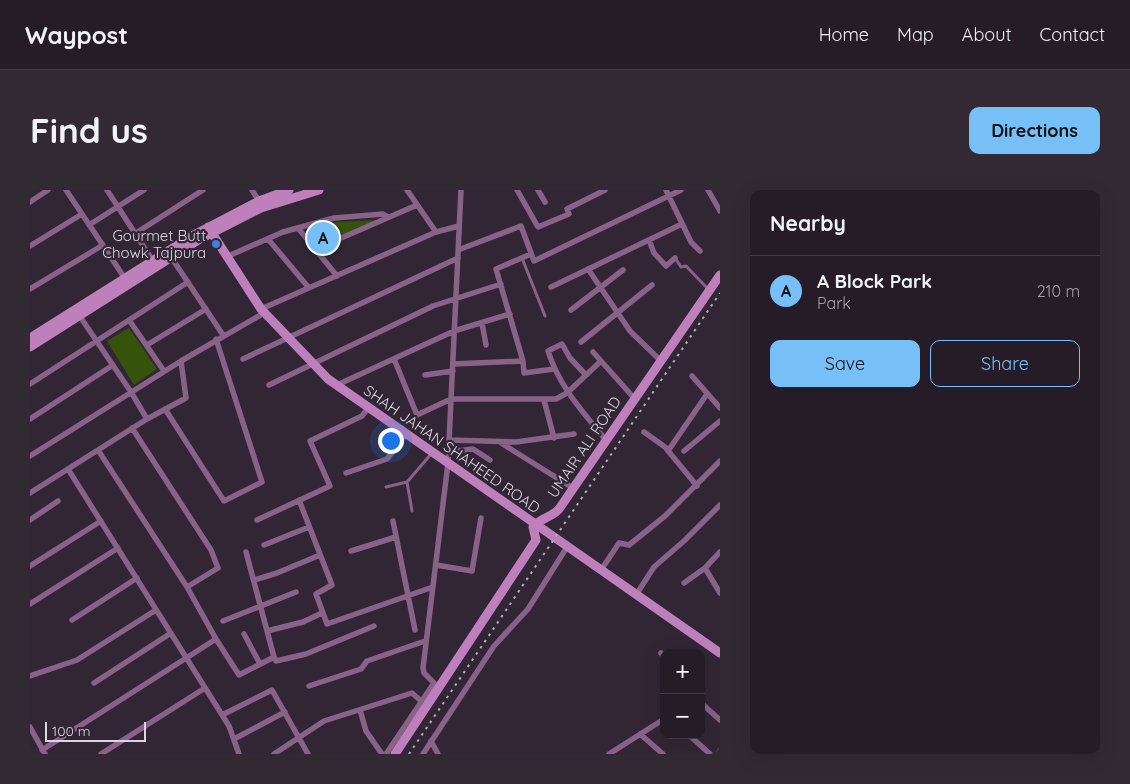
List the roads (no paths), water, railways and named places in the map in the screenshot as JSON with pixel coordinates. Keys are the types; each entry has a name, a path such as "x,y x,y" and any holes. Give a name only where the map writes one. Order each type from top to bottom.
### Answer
{"street":[{"path":"30,202 48,190"},
{"path":"66,190 127,281"},
{"path":"107,190 153,261"},
{"path":"90,225 144,190"},
{"path":"136,233 203,190"},
{"path":"252,190 259,200"},
{"path":"30,347 79,315 153,261 210,230 259,200 289,190"},
{"path":"30,338 172,257 210,230 261,208 319,190"},
{"path":"407,190 436,232"},
{"path":"437,682 424,673 425,641 449,452 461,190"},
{"path":"517,190 538,227 569,214 567,210 605,190"},
{"path":"538,190 545,202"},
{"path":"666,190 691,242 700,251"},
{"path":"458,250 521,226 534,261 681,190"},
{"path":"708,190 720,210"},
{"path":"316,250 417,205"},
{"path":"30,246 82,214"},
{"path":"226,257 298,228 334,218 383,214 388,217"},
{"path":"551,287 682,224"},
{"path":"30,456 262,311 309,288 436,232 460,226"},
{"path":"298,228 337,276"},
{"name":"SHAH JAHAN SHAHEED ROAD","path":"210,230 262,311 311,364 368,408 720,653"},
{"path":"268,239 309,288"},
{"path":"649,240 654,252 666,266 675,258"},
{"path":"30,289 103,245"},
{"path":"531,254 496,269 523,360 524,373 554,369"},
{"path":"172,257 223,335"},
{"path":"243,359 458,258"},
{"path":"588,269 630,331 662,361"},
{"path":"571,310 623,270"},
{"name":"UMAIR ALI ROAD","path":"535,524 556,512 720,275"},
{"path":"30,384 188,282"},
{"path":"269,385 433,306 501,284"},
{"path":"581,342 652,285"},
{"path":"146,346 206,309"},
{"path":"337,385 454,331 510,314"},
{"path":"79,315 147,419"},
{"path":"129,320 164,371"},
{"path":"482,323 486,346"},
{"path":"165,409 224,501 262,482 216,339"},
{"path":"586,375 570,358 562,344 548,351 554,369 567,393 605,439"},
{"path":"593,352 634,398"},
{"path":"394,359 417,415 451,399 556,399 567,393 601,360"},
{"path":"31,490 147,419 186,398 181,360"},
{"path":"426,375 453,368 523,360"},
{"path":"30,419 113,365"},
{"path":"692,376 720,408"},
{"path":"668,451 707,394"},
{"path":"544,400 554,438"},
{"path":"256,520 330,486 310,441 362,416 368,408"},
{"path":"684,451 720,421"},
{"path":"132,428 211,550 218,568 188,587"},
{"path":"644,432 668,451 697,486"},
{"path":"346,473 387,458 406,434"},
{"path":"449,440 538,441 574,434"},
{"path":"499,441 573,488"},
{"path":"449,452 473,449 490,460"},
{"path":"98,450 188,587 239,675 274,657"},
{"path":"601,570 619,543 629,544 665,516 720,461"},
{"path":"68,469 222,714 238,754"},
{"path":"299,500 332,586 316,593 327,624 433,587"},
{"path":"30,520 58,502"},
{"path":"636,595 654,566 684,541 720,505"},
{"path":"436,565 472,571 481,518"},
{"path":"30,566 101,521"},
{"path":"393,521 415,630"},
{"path":"395,754 437,682 536,540 537,536 532,530 535,524"},
{"path":"264,545 309,527"},
{"path":"351,551 396,537"},
{"path":"423,754 494,646 528,609 567,547"},
{"path":"30,604 118,548"},
{"path":"246,552 276,661 306,654 374,626"},
{"path":"684,583 705,568 720,552"},
{"path":"254,580 277,574 320,555"},
{"path":"705,568 720,593"},
{"path":"72,620 137,578"},
{"path":"223,621 296,592"},
{"path":"30,676 77,660 156,610"},
{"path":"267,632 303,622 322,613"},
{"path":"94,683 171,633"},
{"path":"244,634 260,664"},
{"path":"30,726 44,752 216,638"},
{"path":"309,686 361,669 367,661 425,641"},
{"path":"386,754 421,701 437,682"},
{"path":"100,754 205,688"},
{"path":"222,714 272,690 308,754"},
{"path":"274,754 300,739 324,721 412,693 421,701"},
{"path":"705,707 720,720"},
{"path":"360,710 366,731 382,754"},
{"path":"234,740 284,712"},
{"path":"613,753 660,722"},
{"path":"640,734 663,754"},
{"path":"693,739 710,754"},
{"path":"431,741 438,754"}],"lane":[{"path":"522,258 545,316"},
{"path":"675,258 681,267 686,266 710,290"},
{"path":"386,487 407,482 432,452"},
{"path":"407,482 412,511"}],"railway":[{"path":"409,754 720,293"}],"place":[{"name":"A Block Park","path":"323,238"},
{"name":"Gourmet Butt Chowk Tajpura","path":"216,244"}]}
